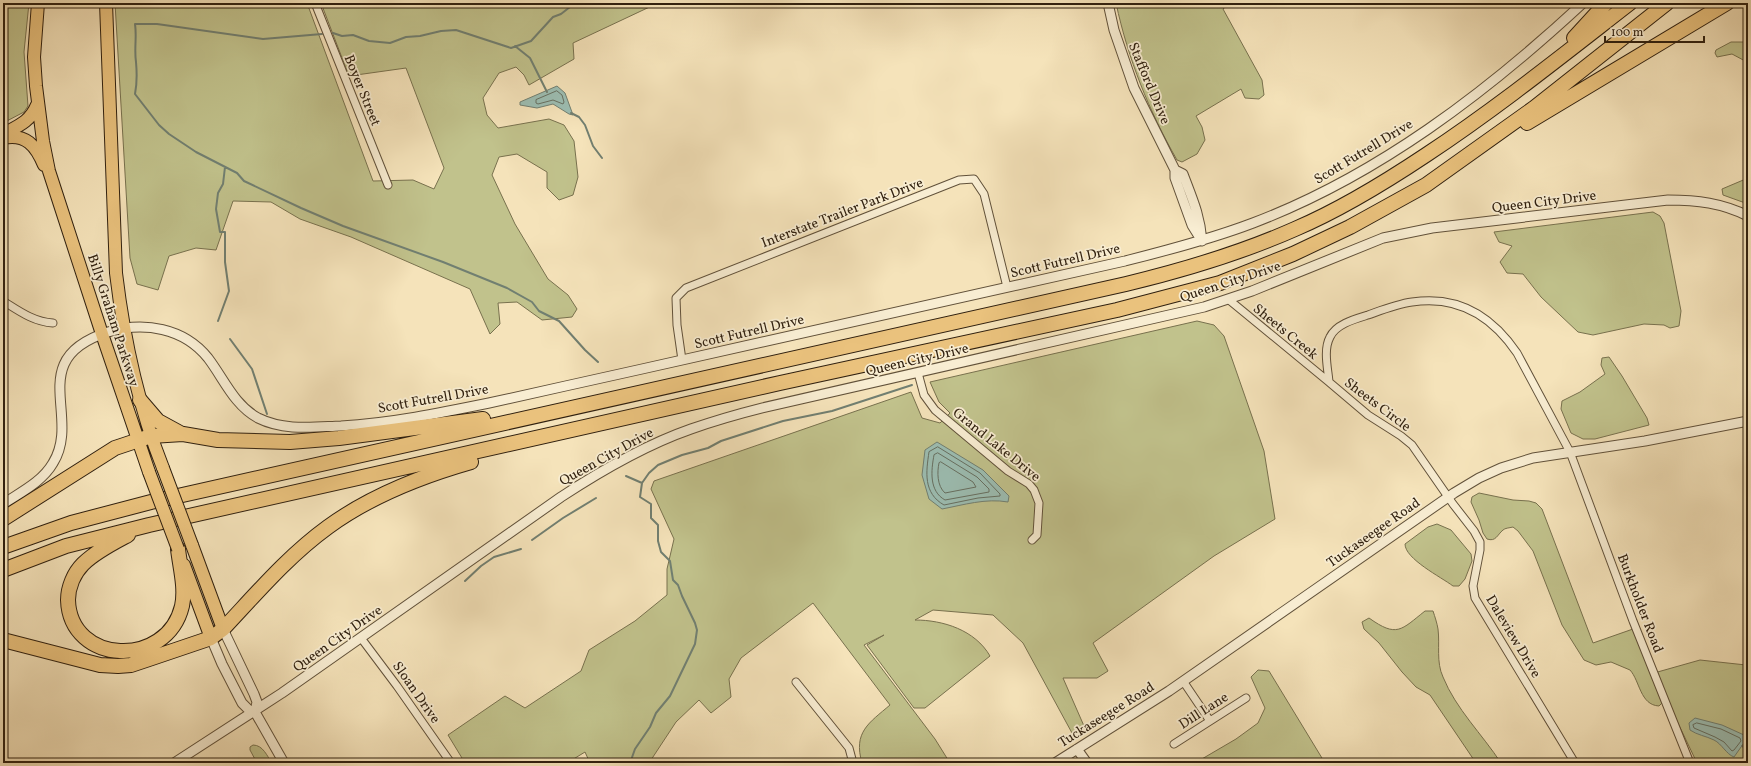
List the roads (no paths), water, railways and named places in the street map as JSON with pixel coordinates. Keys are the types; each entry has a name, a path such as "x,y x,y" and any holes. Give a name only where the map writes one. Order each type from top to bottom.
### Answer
{"highway":[{"name":"Billy Graham Parkway","path":"38,3 34,57 37,106 43,141 55,190 102,334 144,437 163,468 211,638"},
{"name":"Billy Graham Parkway","path":"106,3 114,255 123,328 140,400 150,472 223,630"},
{"path":"1544,70 1606,3"},
{"path":"3,547 49,530 118,510 1126,284 1202,264 1252,247 1319,218 1379,185 1445,142 1544,70 1630,3"},
{"path":"1457,165 1534,108 1667,3"},
{"path":"3,570 66,546 149,525 803,378 1116,310 1220,282 1293,254 1350,227 1426,185 1727,3"},
{"path":"3,134 27,121 33,115 37,106"},
{"path":"3,138 24,139 33,146 55,190"},
{"path":"140,400 158,421 183,434"},
{"path":"3,519 115,448 144,437 183,434 218,440 257,442 307,441 559,411"},
{"path":"3,640 100,665 111,666 131,665 211,638 223,630 293,556 328,527 359,508 407,485 452,467 592,426"},
{"path":"149,525 124,537 89,558 73,578 68,597 70,612 73,622 86,638 106,648 127,652 144,649 154,645 167,634 179,616 182,601 185,547"}],"street":[{"name":"Boyer Street","path":"316,3 388,185"},
{"name":"Stafford Drive","path":"1108,3 1114,30 1134,88 1175,170 1183,174 1201,223 1202,241"},
{"name":"Scott Futrell Drive","path":"3,504 39,480 54,463 62,433 59,389 61,373 70,356 77,349 86,342 102,334 123,328 144,326 163,329 186,339 207,357 242,406 264,421 288,427 345,426 439,413 1125,261 1202,241 1254,223 1311,198 1365,169 1419,135 1470,98 1538,44 1583,3"},
{"name":"Interstate Trailer Park Drive","path":"682,360 677,325 676,298 686,288 959,180 974,179 984,194 1007,287"},
{"name":"Queen City Drive","path":"174,763 255,712 590,478 639,451 691,429 734,416 1168,316 1228,299 1384,238 1432,228 1668,200 1707,202 1726,206 1748,216"},
{"name":"Sheets Creek","path":"1228,299 1329,382"},
{"name":"Sheets Circle","path":"1448,497 1412,445 1397,433 1368,416 1329,382 1327,346 1332,334 1342,325 1390,307 1412,302 1427,301 1454,304 1476,312 1485,318 1508,340 1517,353 1570,452"},
{"path":"3,302 31,318 44,323 53,323"},
{"name":"Grand Lake Drive","path":"918,373 924,395 935,410 1008,471 1029,484 1034,490 1038,496 1039,510 1037,535 1032,540"},
{"name":"Tuckaseegee Road","path":"1055,763 1183,681 1448,497 1479,478 1501,468 1533,458 1645,441 1748,421"},
{"name":"Burkholder Road","path":"1570,452 1631,615 1690,763"},
{"name":"Daleview Drive","path":"1448,497 1474,531 1480,542 1480,550 1473,586 1476,598 1575,763"},
{"path":"223,630 254,694 257,702 255,712 284,763"},
{"path":"211,638 222,664 242,703 249,710 255,712"},
{"name":"Sloan Drive","path":"361,638 451,763"},
{"path":"1183,681 1210,721"},
{"path":"796,682 849,748 853,763"},
{"name":"Dill Lane","path":"1174,744 1246,698"},
{"path":"1077,749 1086,763"}],"water":[{"path":"557,86 565,93 573,115 553,104 537,108 520,105 520,102"},
{"path":"937,442 983,470 1009,496 1008,502 983,501 942,509 929,499 922,475 925,450"},
{"path":"1695,718 1722,725 1744,735 1746,740 1734,757 1714,740 1690,730 1689,723"}],"waterway":[{"path":"333,33 342,36 353,35 369,41 390,43 406,37 456,30 511,48 531,41 553,17 561,14 575,3"},
{"path":"322,34 263,39 157,24 135,24 137,74 135,94 159,125 169,134 196,152 237,173 244,181 343,226 443,262 507,288 532,302 539,311 559,321 598,362"},
{"path":"515,46 530,58 547,92"},
{"path":"571,113 579,117 585,125 593,146 602,158"},
{"path":"218,321 229,291 225,262 225,232 220,232 216,209 218,193 223,184 225,167"},
{"path":"230,339 252,369 267,414"},
{"path":"630,763 635,749 650,727 656,713 670,696 695,644 697,630 678,585 673,580 670,561 661,552 658,541 658,525 651,518 651,504 640,497 642,483 649,473 658,465 682,455 708,448 721,441 783,421 832,411 912,385"},
{"path":"626,476 642,483"},
{"path":"532,540 563,518 596,498"},
{"path":"465,581 481,566 494,557 521,549"},
{"path":"1742,746 1748,749"}]}
